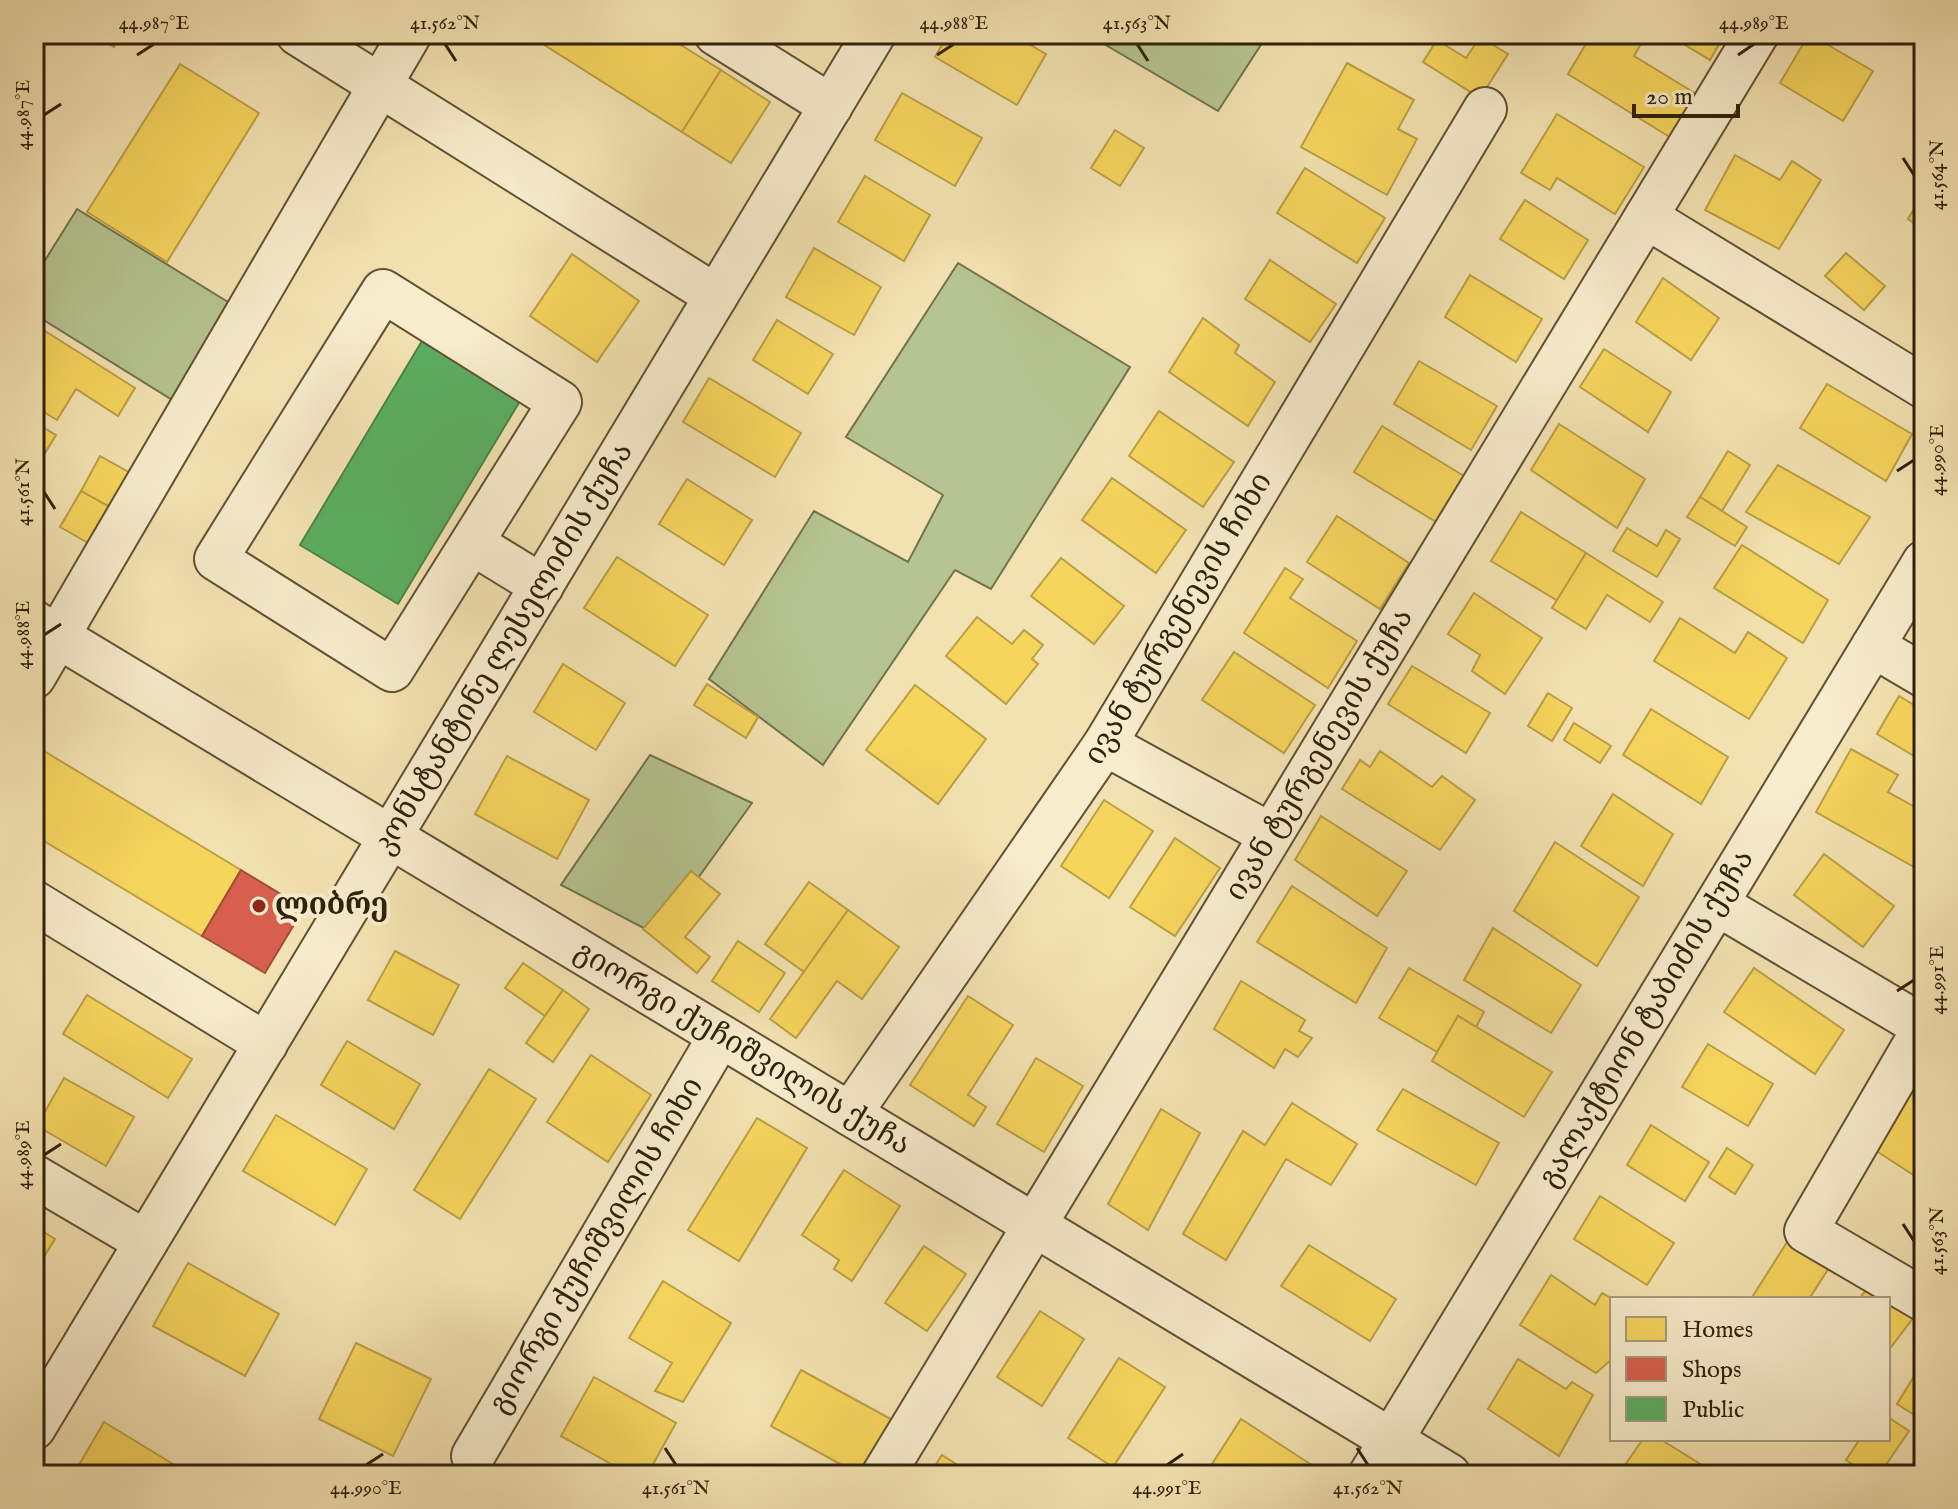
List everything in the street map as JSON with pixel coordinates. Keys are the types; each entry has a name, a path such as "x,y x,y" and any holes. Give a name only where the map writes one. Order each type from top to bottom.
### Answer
{"street":[{"path":"298,34 716,296"},
{"path":"34,677 46,629 410,34"},
{"path":"716,34 831,106"},
{"name":"კონსტანტინე ლესელიძის ქუჩა","path":"34,1428 874,34"},
{"name":"ივან ტურგენევის ქუჩა","path":"883,1475 1757,34"},
{"name":"ივან ტურგენევის ჩიხი","path":"850,1114 1105,744 1485,109"},
{"path":"1646,217 1924,387"},
{"path":"383,291 560,402 472,543 392,670 216,559 383,291"},
{"path":"472,543 542,586"},
{"name":"გალაქტიონ ტაბიძის ქუჩა","path":"1381,1458 1924,562"},
{"name":"გიორგი ქუჩიშვილის ქუჩა","path":"46,629 1034,1225 1381,1458 1449,1475"},
{"path":"1873,646 1924,676"},
{"path":"1105,744 1271,835"},
{"path":"34,902 266,1044"},
{"path":"1717,904 1924,1028 1806,1231 1924,1300"},
{"name":"გიორგი ქუჩიშვილის ჩიხი","path":"473,1456 720,1036"},
{"path":"34,1176 146,1242"}],"green space":[{"path":"1111,34 1268,34 1218,111 1104,44"},
{"path":"77,209 241,310 182,406 34,314 34,278"},
{"path":"958,263 1130,367 991,589 955,570 823,765 709,679 814,511 908,562 943,495 846,437"},
{"path":"650,755 752,803 657,935 561,885"}],"building: Homes":[{"path":"94,34 122,34 114,47"},
{"path":"527,34 663,34 721,70 682,132"},
{"path":"948,34 1012,34 1046,54 1017,105 935,57"},
{"path":"1592,34 1633,34 1643,40 1634,56 1703,98 1676,141 1568,74"},
{"path":"1667,34 1725,34 1710,60"},
{"path":"1809,34 1873,71 1843,121 1780,83"},
{"path":"1480,37 1508,54 1480,98 1423,62 1437,40 1466,58"},
{"path":"1347,63 1414,100 1398,129 1417,139 1387,195 1301,147"},
{"path":"180,64 259,113 167,262 87,212"},
{"path":"721,70 770,102 731,163 682,132"},
{"path":"902,93 982,138 955,186 875,140"},
{"path":"1557,114 1644,167 1615,214 1557,178 1550,190 1521,173"},
{"path":"1115,130 1144,148 1120,186 1091,168"},
{"path":"1735,155 1780,180 1792,161 1821,180 1779,249 1705,210"},
{"path":"1305,168 1385,218 1357,263 1277,213"},
{"path":"865,176 930,215 904,261 838,222"},
{"path":"1924,192 1924,230 1908,219"},
{"path":"1525,200 1588,240 1564,279 1500,239"},
{"path":"814,248 881,287 854,335 786,297"},
{"path":"1846,253 1885,286 1864,310 1825,276"},
{"path":"572,254 639,301 597,362 530,316"},
{"path":"1270,260 1336,304 1310,342 1245,299"},
{"path":"1470,275 1542,319 1516,362 1445,317"},
{"path":"1663,278 1719,318 1691,360 1636,322"},
{"path":"1203,318 1239,345 1235,353 1275,382 1248,426 1169,372"},
{"path":"777,320 833,354 808,394 753,360"},
{"path":"34,324 135,388 118,416 76,389 57,420 34,406"},
{"path":"1604,349 1671,392 1648,432 1580,387"},
{"path":"1419,361 1497,406 1471,450 1394,404"},
{"path":"709,378 801,433 775,477 683,422"},
{"path":"1827,384 1912,434 1886,481 1800,428"},
{"path":"1159,411 1234,462 1203,507 1129,456"},
{"path":"34,422 56,435 34,471"},
{"path":"1559,424 1645,479 1617,528 1531,470"},
{"path":"1382,426 1464,476 1436,522 1354,472"},
{"path":"1728,451 1750,465 1722,511 1700,497"},
{"path":"100,456 143,480 124,515 81,491"},
{"path":"1778,465 1870,517 1839,564 1746,512"},
{"path":"1112,478 1186,530 1156,573 1082,520"},
{"path":"687,479 752,520 724,565 659,524"},
{"path":"81,491 124,515 104,552 60,527"},
{"path":"1700,497 1747,527 1735,546 1687,517"},
{"path":"1521,512 1586,553 1558,601 1491,561"},
{"path":"1337,516 1409,563 1380,609 1307,562"},
{"path":"1627,528 1657,546 1666,530 1680,539 1657,577 1613,551"},
{"path":"1742,545 1828,600 1803,643 1714,588"},
{"path":"1586,553 1663,602 1650,622 1607,595 1586,629 1552,608"},
{"path":"617,557 708,615 675,666 584,608"},
{"path":"1061,558 1124,606 1094,644 1031,596"},
{"path":"1285,568 1303,579 1290,598 1357,641 1328,688 1244,633"},
{"path":"1474,593 1542,638 1505,694 1472,671 1480,655 1448,634"},
{"path":"977,617 1012,644 1024,630 1043,645 1032,659 1038,664 1006,704 946,656"},
{"path":"1680,618 1735,653 1748,632 1787,658 1749,719 1654,661"},
{"path":"1234,652 1315,705 1284,753 1202,700"},
{"path":"563,664 625,703 596,750 534,712"},
{"path":"1412,666 1490,713 1466,753 1388,704"},
{"path":"707,684 758,717 746,738 694,705"},
{"path":"915,685 986,739 938,804 866,750"},
{"path":"1548,693 1572,708 1552,741 1528,726"},
{"path":"1899,696 1924,711 1924,762 1877,734"},
{"path":"1651,709 1728,757 1701,804 1623,755"},
{"path":"1574,723 1611,746 1600,763 1564,740"},
{"path":"34,745 241,870 202,936 34,835"},
{"path":"1851,749 1898,775 1888,792 1924,812 1924,849 1914,867 1816,812"},
{"path":"1380,751 1432,787 1442,776 1475,800 1440,850 1342,789 1360,760 1370,767"},
{"path":"507,756 589,800 557,859 475,814"},
{"path":"1613,794 1673,834 1643,886 1581,846"},
{"path":"1104,800 1153,831 1109,898 1061,866"},
{"path":"1321,816 1407,871 1377,916 1295,860"},
{"path":"1175,838 1220,868 1175,936 1130,907"},
{"path":"1555,842 1639,897 1597,966 1514,911"},
{"path":"1824,854 1894,906 1863,947 1794,895"},
{"path":"691,871 720,894 685,937 710,957 697,973 643,929"},
{"path":"809,882 848,910 804,972 765,944"},
{"path":"1292,886 1387,948 1356,1003 1257,942"},
{"path":"848,910 899,947 862,999 837,981 796,1038 770,1019"},
{"path":"1493,928 1581,985 1551,1033 1464,980"},
{"path":"738,941 785,973 759,1012 712,981"},
{"path":"395,951 459,985 433,1035 368,1000"},
{"path":"523,963 563,990 545,1016 505,988"},
{"path":"1409,968 1484,1012 1476,1027 1458,1016 1437,1052 1379,1018"},
{"path":"1754,968 1844,1030 1815,1074 1724,1012"},
{"path":"1241,981 1305,1020 1299,1031 1312,1038 1298,1057 1285,1049 1274,1068 1214,1029"},
{"path":"563,990 589,1009 553,1062 526,1043"},
{"path":"87,995 192,1059 168,1098 63,1034"},
{"path":"968,996 1013,1025 968,1095 986,1107 974,1126 910,1085"},
{"path":"1458,1016 1552,1072 1524,1117 1432,1061"},
{"path":"347,1041 420,1084 394,1129 321,1085"},
{"path":"1708,1044 1773,1084 1748,1126 1682,1087"},
{"path":"1924,1045 1924,1182 1875,1150 1915,1088 1900,1078"},
{"path":"591,1055 651,1095 608,1162 547,1122"},
{"path":"1036,1058 1083,1086 1044,1152 997,1124"},
{"path":"489,1069 536,1099 460,1219 414,1190"},
{"path":"64,1078 134,1117 106,1166 37,1126"},
{"path":"1403,1089 1499,1143 1476,1185 1377,1130"},
{"path":"1292,1103 1357,1144 1331,1185 1286,1159 1226,1260 1183,1234 1243,1131 1265,1145"},
{"path":"1161,1109 1200,1133 1148,1230 1108,1204"},
{"path":"276,1115 367,1169 335,1225 243,1171"},
{"path":"757,1118 807,1148 739,1261 688,1230"},
{"path":"1651,1125 1709,1162 1685,1201 1627,1165"},
{"path":"1727,1148 1753,1165 1735,1194 1709,1177"},
{"path":"844,1170 900,1206 852,1281 834,1269 839,1260 802,1235"},
{"path":"1600,1196 1674,1243 1647,1285 1574,1239"},
{"path":"34,1226 55,1239 34,1273"},
{"path":"1794,1231 1836,1257 1810,1297 1752,1297"},
{"path":"1309,1245 1396,1299 1370,1341 1281,1286"},
{"path":"924,1246 966,1274 927,1331 885,1303"},
{"path":"188,1263 279,1314 245,1376 153,1326"},
{"path":"1551,1275 1595,1305 1602,1293 1610,1297 1610,1361 1596,1373 1520,1325"},
{"path":"1877,1276 1920,1309 1890,1348 1890,1297 1861,1297"},
{"path":"663,1281 731,1323 683,1402 655,1391 672,1363 629,1338"},
{"path":"1040,1311 1084,1339 1042,1406 997,1377"},
{"path":"356,1343 431,1379 393,1456 319,1419"},
{"path":"1119,1358 1165,1387 1113,1467 1068,1438"},
{"path":"1518,1359 1566,1389 1572,1382 1593,1395 1559,1456 1488,1409"},
{"path":"1924,1360 1924,1421 1897,1404"},
{"path":"801,1370 898,1423 870,1475 860,1475 771,1426"},
{"path":"594,1377 676,1423 647,1475 631,1475 561,1436"},
{"path":"1890,1418 1909,1431 1879,1475 1869,1475 1846,1460 1859,1441 1890,1441"},
{"path":"1241,1419 1321,1471 1318,1475 1205,1475"},
{"path":"104,1422 173,1464 166,1475 96,1475 79,1465"},
{"path":"1642,1441 1663,1441 1702,1465 1695,1475 1618,1475"},
{"path":"942,1455 973,1475 929,1475"}],"building: Shops":[{"path":"241,870 304,908 265,973 202,936"}],"building: Public":[{"path":"425,336 523,396 398,604 300,545"}],"place":[{"name":"ლიბრე","path":"259,906"}]}
